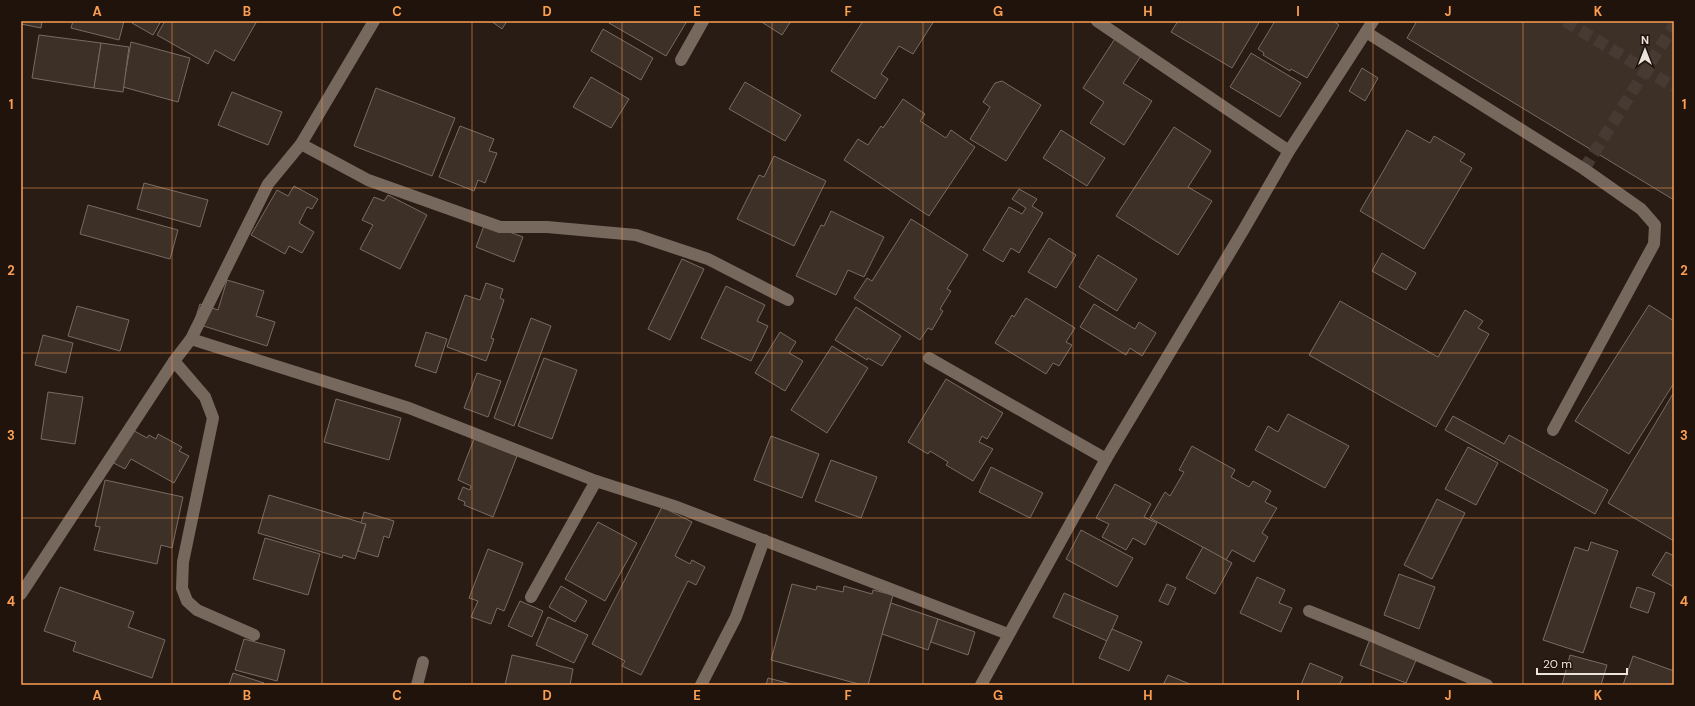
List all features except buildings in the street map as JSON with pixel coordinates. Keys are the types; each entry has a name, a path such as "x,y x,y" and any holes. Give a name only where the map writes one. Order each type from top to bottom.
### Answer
{"street":[{"path":"21,594 174,361 191,339 268,184 300,144 374,21"},
{"path":"681,60 704,21"},
{"path":"1098,21 1289,151"},
{"path":"981,685 1106,459 1240,236 1289,151 1373,21"},
{"path":"1366,32 1584,169 1641,209 1655,225 1654,244 1553,430"},
{"path":"300,144 368,180 500,227 547,227 636,235 708,259 788,300"},
{"path":"191,339 409,408 596,481 677,507 1008,634"},
{"path":"929,358 1106,459"},
{"path":"174,361 205,397 213,418 183,562 182,588 187,600 197,610 254,635"},
{"path":"531,597 596,481"},
{"path":"701,685 736,617 764,540"},
{"path":"1309,612 1374,637 1487,685"},
{"path":"417,685 423,662"}],"tunnel":[{"path":"1565,21 1674,87"},
{"path":"1584,169 1674,25"}]}
